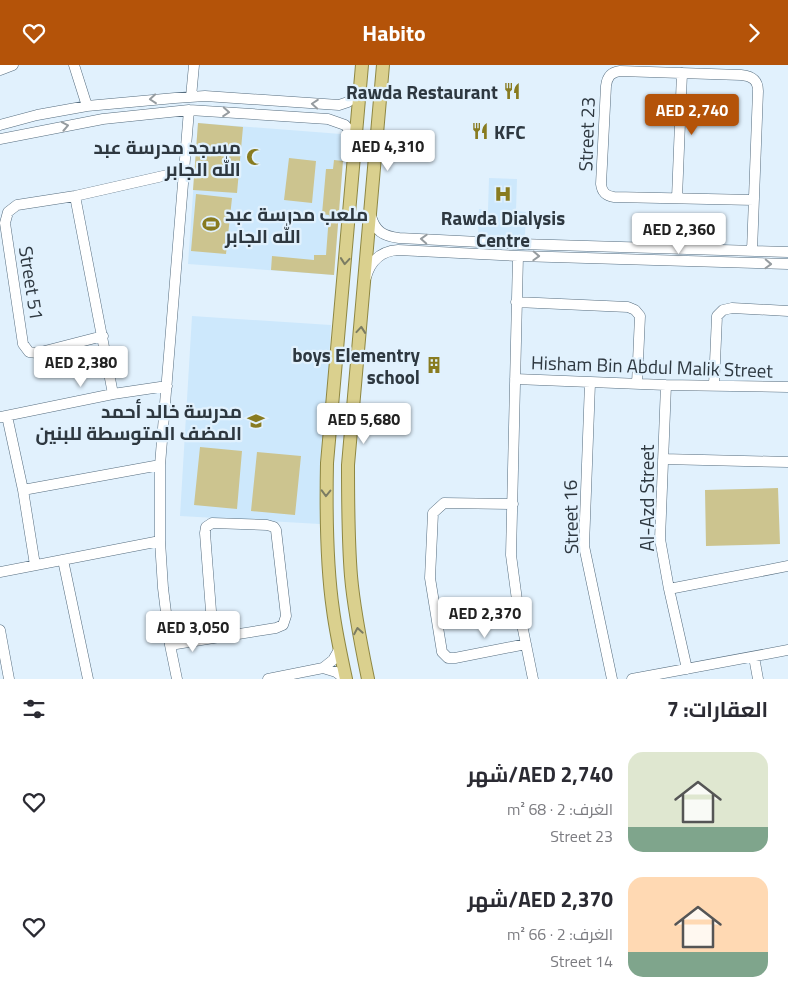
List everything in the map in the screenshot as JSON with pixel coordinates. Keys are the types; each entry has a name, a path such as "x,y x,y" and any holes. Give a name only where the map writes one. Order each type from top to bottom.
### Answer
{"main road":[{"path":"346,679 333,611 328,565 327,463 362,65"},
{"path":"368,679 358,630 351,578 348,465 383,65"},
{"path":"332,403 333,408 340,414 346,414 354,409"},
{"path":"327,463 335,456 341,457 348,465"}],"street":[{"path":"0,70 13,65"},
{"path":"74,65 87,106"},
{"path":"191,97 194,65"},
{"name":"Street 23","path":"752,251 754,200 758,91 757,83 751,77 741,75 620,71 612,73 608,77 602,165 603,192 608,196 754,200"},
{"path":"677,198 682,73"},
{"path":"0,125 37,115 87,106 205,96 339,105 348,102 360,92"},
{"path":"268,101 274,109 268,115"},
{"path":"0,139 103,119 189,110 328,119 337,121 350,130 356,139"},
{"path":"177,679 170,645 163,588 160,541 160,465 189,110"},
{"path":"37,115 32,121 32,125 36,130 40,131"},
{"path":"18,120 24,125 20,135"},
{"name":"Street 51","path":"103,336 37,353 29,352 23,344 5,223 8,212 17,205 75,196 185,171"},
{"path":"75,196 113,394"},
{"path":"370,211 373,222 379,232 388,236 405,238 663,249 788,252"},
{"path":"404,250 402,244 405,238"},
{"path":"663,249 666,253 663,260"},
{"path":"679,261 676,253 680,249"},
{"path":"365,282 369,268 377,257 389,251 404,250 518,256 788,264"},
{"path":"518,256 511,555 512,572 533,679"},
{"path":"516,302 628,307 635,310 640,316 637,384"},
{"path":"714,385 717,316 723,310 732,308 788,311"},
{"name":"Hisham Bin Abdul Malik Street","path":"515,379 590,383 788,387"},
{"name":"Street 16","path":"590,383 584,546 612,679"},
{"name":"Al-Azd Street","path":"666,385 660,539 687,669"},
{"path":"35,565 23,490 4,417 113,394 167,386"},
{"path":"662,459 788,461"},
{"path":"23,490 160,465"},
{"path":"513,504 444,503 437,508 433,513 430,578 442,652 448,658 526,644"},
{"path":"170,645 276,628 283,625 286,616 276,530 274,527 267,525 212,523 206,527 213,637"},
{"path":"0,572 160,541"},
{"path":"63,561 88,679"},
{"path":"669,589 788,566"},
{"path":"0,630 9,679"},
{"path":"323,669 333,660 340,648"},
{"path":"633,679 788,651"},
{"path":"754,657 758,679"},
{"path":"268,679 323,669 336,672 346,679"}],"shaded area":[{"path":"198,123 341,134 344,138 334,275 188,264"},
{"path":"198,123 243,127 237,193 193,190"},
{"path":"289,158 316,161 312,203 284,200"},
{"path":"334,160 343,161 334,275 271,270 272,256 314,260 314,255 326,255 329,215 322,214 326,169 333,169"},
{"name":"Rawda Dialysis Centre","path":"489,178 517,179 516,211 526,212 525,236 478,235 479,209 488,210"},
{"name":"ملعب مدرسة عبد الله الجابر","path":"196,194 232,198 226,254 191,251"},
{"name":"مدرسة خالد أحمد المضف المتوسطة للبنين","path":"192,316 331,325 320,524 180,516"},
{"path":"200,447 242,451 237,509 194,505"},
{"path":"257,452 301,456 295,515 251,511"},
{"path":"778,488 780,544 706,546 705,490"}],"place":[{"name":"Rawda Restaurant","path":"512,91"},
{"name":"KFC","path":"480,131"},
{"name":"مسجد مدرسة عبد الله الجابر","path":"255,157"},
{"name":"Rawda Dialysis Centre","path":"503,194"},
{"name":"ملعب مدرسة عبد الله الجابر","path":"211,224"},
{"name":"boys Elementry school","path":"434,365"},
{"name":"مدرسة خالد أحمد المضف المتوسطة للبنين","path":"256,421"}]}
